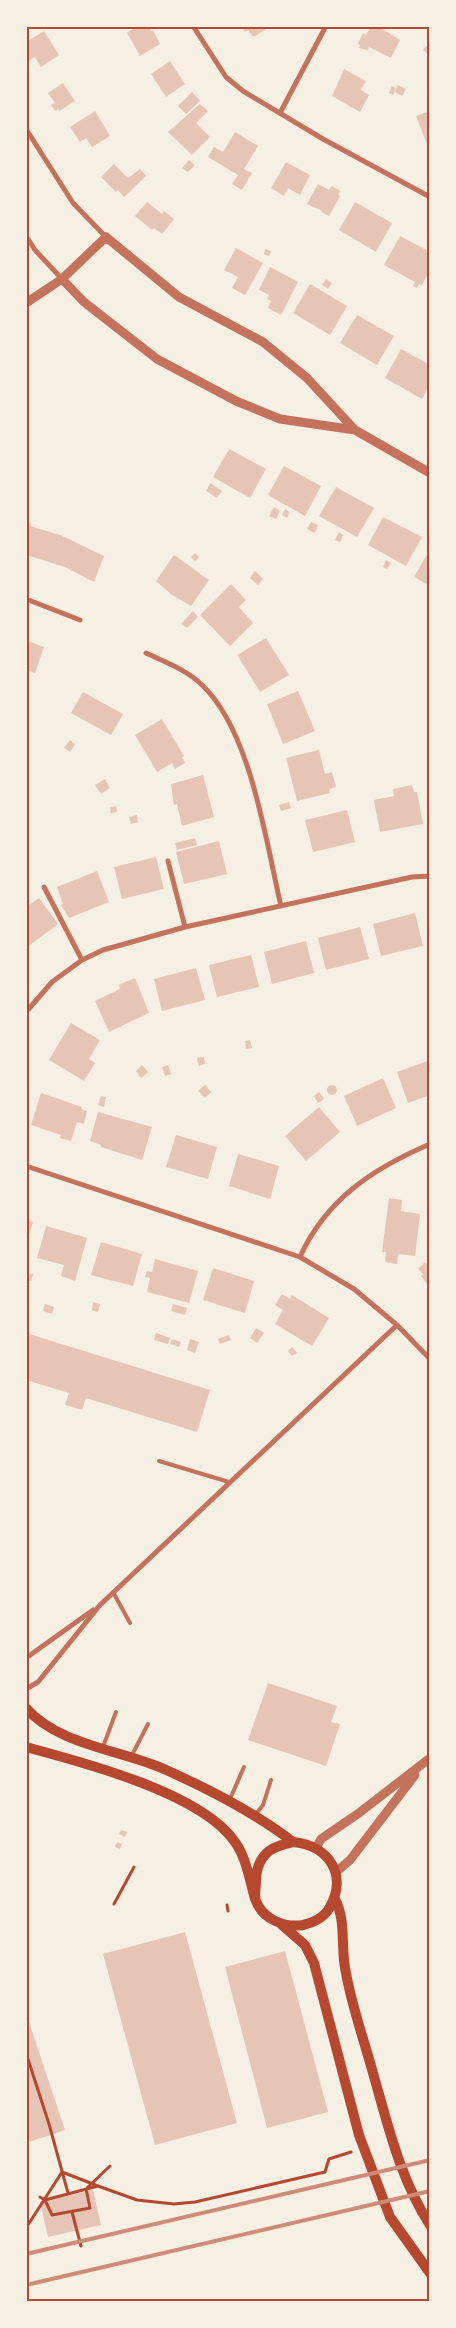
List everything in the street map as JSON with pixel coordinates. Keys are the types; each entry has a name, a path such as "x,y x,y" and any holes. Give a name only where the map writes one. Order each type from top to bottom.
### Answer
{"main road":[{"path":"26,1708 34,1717 58,1732 164,1769 228,1802 256,1814 293,1842"},
{"path":"26,1747 90,1764 176,1797 214,1820 235,1842 242,1857 255,1899 261,1910 305,1945 314,1963 364,2148 390,2217 430,2273"},
{"path":"255,1899 256,1874 259,1862 268,1852 280,1845 293,1842 305,1843 316,1848 332,1863 336,1872 337,1886 335,1899 328,1910 319,1919 308,1924 282,1925"},
{"path":"335,1899 340,1907 345,1972 391,2136 410,2192 430,2225"}],"street":[{"path":"193,26 226,77 243,91 374,167 430,196"},
{"path":"280,113 326,26"},
{"path":"26,128 74,203 106,237 179,298 263,342 307,378 354,430 430,473"},
{"path":"26,236 35,250 84,302 157,359 219,392 280,419 354,430"},
{"path":"26,303 62,279 106,237"},
{"path":"26,599 80,620"},
{"path":"146,653 183,670 203,685 229,724 250,771 281,906"},
{"path":"168,861 185,927"},
{"path":"26,1012 52,982 82,960 103,950 185,927 412,877 430,876"},
{"path":"44,887 82,960"},
{"path":"300,1256 309,1236 348,1191 383,1166 430,1144"},
{"path":"26,1166 300,1256 354,1289 397,1325 430,1359"},
{"path":"26,1689 38,1682 100,1605 113,1592 397,1325"},
{"path":"26,1658 100,1605"},
{"path":"316,1848 321,1839 426,1761"},
{"path":"336,1872 350,1860 426,1761"}],"lane":[{"path":"159,1461 229,1482"},
{"path":"113,1592 130,1623"},
{"path":"103,1749 116,1712"},
{"path":"131,1757 148,1724"},
{"path":"228,1802 244,1767"},
{"path":"256,1814 263,1805 272,1780"}],"path":[{"path":"114,1904 134,1867"},
{"path":"227,1905 228,1911"},
{"path":"26,2053 68,2193"},
{"path":"62,2172 137,2200 174,2204 195,2202 325,2172 329,2159 364,2148"},
{"path":"86,2189 110,2166"},
{"path":"26,2228 62,2172"},
{"path":"45,2200 98,2186"},
{"path":"40,2197 45,2200 52,2215 72,2212 90,2208 86,2189"},
{"path":"72,2212 81,2246"}],"building":[{"path":"137,26 149,26 160,44 140,56 127,33"},
{"path":"241,26 271,26 253,37 248,30 245,32"},
{"path":"371,26 378,26 400,40 391,58 369,47 368,50 359,48 360,45 358,44 363,33 366,35"},
{"path":"44,31 59,55 41,67 35,57 28,61 26,59 26,42"},
{"path":"426,46 430,48 428,54 423,50"},
{"path":"170,61 185,84 166,97 151,74"},
{"path":"344,69 366,81 361,90 369,95 360,112 332,96"},
{"path":"63,83 75,101 59,111 58,109 55,111 51,105 55,103 48,93"},
{"path":"398,85 406,89 402,96 395,92"},
{"path":"392,86 396,88 393,95 389,93"},
{"path":"192,92 200,101 186,114 178,106"},
{"path":"200,104 208,111 196,123 210,137 192,155 168,132"},
{"path":"95,111 110,136 92,147 86,138 80,142 70,127"},
{"path":"430,111 430,146 428,147 416,116"},
{"path":"235,132 258,146 244,169 252,173 242,190 232,184 238,175 208,157 214,147 223,152"},
{"path":"189,160 195,165 188,172 182,168"},
{"path":"286,162 310,175 300,195 288,188 284,196 271,188"},
{"path":"114,164 128,178 140,169 146,176 124,197 101,177"},
{"path":"318,184 329,190 332,186 340,191 338,195 340,196 329,216 307,204"},
{"path":"147,202 162,214 164,211 174,219 162,234 154,228 152,230 135,216"},
{"path":"355,202 392,223 376,252 339,230"},
{"path":"400,236 430,252 430,271 421,286 419,284 417,288 413,286 415,282 384,265"},
{"path":"236,248 263,263 245,295 232,288 238,277 224,270"},
{"path":"265,249 271,251 269,256 264,254"},
{"path":"270,267 298,282 281,315 268,308 271,301 267,299 269,295 259,290"},
{"path":"326,279 332,283 328,289 322,285"},
{"path":"310,284 347,306 330,335 293,313"},
{"path":"357,315 394,336 377,365 340,343"},
{"path":"401,349 430,365 430,385 422,399 385,378"},
{"path":"229,449 266,469 250,498 213,477"},
{"path":"284,466 321,486 305,516 268,495"},
{"path":"210,483 222,491 217,498 206,491"},
{"path":"336,487 374,508 357,537 319,516"},
{"path":"274,507 280,511 276,519 269,516"},
{"path":"285,509 290,512 287,518 282,515"},
{"path":"383,517 422,537 406,566 368,545"},
{"path":"26,521 31,523 30,526 60,535 104,556 94,582 65,567 26,555"},
{"path":"311,522 318,525 315,533 307,529"},
{"path":"339,532 343,535 340,542 335,540"},
{"path":"430,549 430,586 414,577"},
{"path":"195,553 199,557 195,561 191,557"},
{"path":"174,555 209,580 191,606 172,595 156,581"},
{"path":"386,560 391,563 387,569 383,567"},
{"path":"255,571 263,579 258,585 250,578"},
{"path":"231,584 246,600 239,607 253,623 230,646 200,615"},
{"path":"193,611 198,617 187,628 181,624"},
{"path":"26,638 29,639 28,641 44,647 35,673 26,670"},
{"path":"266,638 289,675 260,692 237,655"},
{"path":"298,691 315,731 283,744 267,704"},
{"path":"83,692 123,714 111,735 71,713"},
{"path":"162,719 184,756 182,757 185,763 175,769 172,763 157,772 135,735"},
{"path":"70,740 75,744 70,752 64,748"},
{"path":"319,750 325,774 332,772 336,787 329,789 330,793 297,801 286,758"},
{"path":"203,775 214,817 182,826 177,804 174,805 171,784"},
{"path":"105,779 110,788 101,794 95,785"},
{"path":"412,785 414,792 417,792 423,824 380,832 374,800 394,796 393,789"},
{"path":"289,802 291,808 281,811 279,805"},
{"path":"116,806 117,812 111,813 110,807"},
{"path":"347,810 355,842 313,852 305,820"},
{"path":"137,815 138,822 131,824 129,817"},
{"path":"195,838 197,845 177,850 175,843"},
{"path":"219,841 227,874 184,884 176,852"},
{"path":"156,857 164,889 122,899 114,867"},
{"path":"97,871 109,902 69,918 61,905 63,904 57,887"},
{"path":"39,898 58,924 26,948 26,907"},
{"path":"415,913 423,946 381,956 373,924"},
{"path":"360,927 369,959 326,970 318,938"},
{"path":"306,941 314,973 272,984 264,952"},
{"path":"251,955 259,987 217,997 209,965"},
{"path":"196,968 205,1000 162,1011 154,979"},
{"path":"135,978 149,1013 109,1032 95,1001 120,989 119,985"},
{"path":"71,1023 100,1040 89,1059 95,1063 84,1081 49,1060"},
{"path":"250,1040 252,1048 246,1049 245,1041"},
{"path":"204,1057 205,1064 199,1066 197,1058"},
{"path":"430,1060 430,1095 408,1103 397,1072"},
{"path":"142,1065 148,1072 141,1078 136,1071"},
{"path":"168,1065 171,1074 165,1076 162,1067"},
{"path":"383,1078 396,1108 357,1126 344,1096"},
{"path":"205,1085 211,1092 205,1098 198,1091"},
{"path":"330,1085 334,1085 337,1090 336,1094 330,1095 327,1092 327,1088"},
{"path":"319,1092 324,1099 318,1103 314,1096"},
{"path":"41,1093 82,1107 81,1109 87,1111 84,1124 77,1122 71,1141 60,1138 61,1135 31,1125"},
{"path":"101,1096 106,1097 104,1107 98,1105"},
{"path":"319,1107 340,1132 306,1161 285,1136"},
{"path":"98,1112 152,1127 142,1160 101,1147 101,1145 90,1141"},
{"path":"176,1135 217,1147 208,1179 166,1167"},
{"path":"238,1154 279,1166 270,1199 229,1186"},
{"path":"389,1198 402,1200 401,1211 420,1214 415,1256 398,1254 397,1264 385,1262 386,1252 382,1252"},
{"path":"26,1220 33,1222 27,1241 26,1241"},
{"path":"46,1226 87,1238 75,1281 61,1276 64,1265 37,1258"},
{"path":"101,1242 142,1254 133,1286 91,1275"},
{"path":"155,1259 198,1271 189,1303 147,1292 150,1278 145,1277 147,1271 152,1272"},
{"path":"425,1262 430,1267 430,1288 421,1276 423,1274 418,1269"},
{"path":"213,1268 254,1281 245,1313 203,1300"},
{"path":"27,1273 33,1274 31,1281 26,1280"},
{"path":"282,1294 290,1299 292,1295 329,1318 312,1346 275,1324 283,1310 275,1305"},
{"path":"93,1302 100,1304 98,1312 92,1310"},
{"path":"45,1304 54,1307 52,1314 43,1311"},
{"path":"173,1304 187,1308 185,1315 171,1311"},
{"path":"256,1328 264,1333 257,1343 250,1338"},
{"path":"26,1333 210,1390 197,1432 86,1398 82,1410 65,1405 69,1393 26,1380"},
{"path":"156,1333 170,1338 168,1344 154,1340"},
{"path":"229,1335 231,1340 220,1344 218,1339"},
{"path":"172,1339 181,1342 179,1347 170,1344"},
{"path":"190,1339 199,1342 195,1353 187,1350"},
{"path":"292,1347 297,1353 292,1356 288,1351"},
{"path":"268,1683 337,1706 331,1722 340,1724 326,1766 248,1740"},
{"path":"121,1830 127,1832 125,1837 119,1834"},
{"path":"117,1842 122,1844 120,1849 115,1847"},
{"path":"185,1932 237,2123 155,2145 103,1954"},
{"path":"285,1951 328,2112 267,2128 225,1967"},
{"path":"26,2013 65,2130 26,2143"},
{"path":"93,2190 101,2225 48,2237 40,2202"}],"railway":[{"path":"26,2254 430,2160"},
{"path":"26,2285 430,2191"}]}
